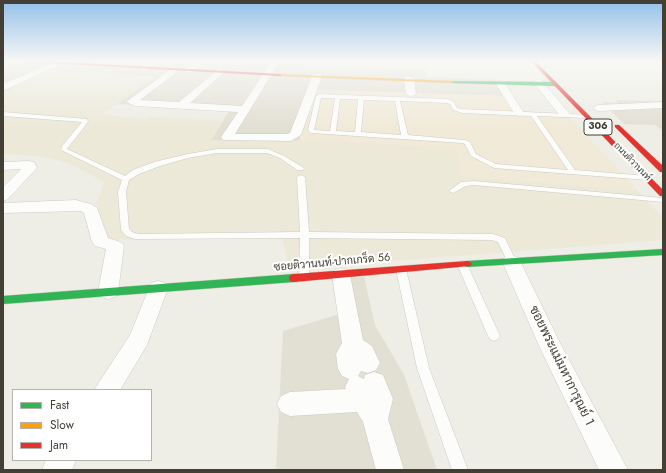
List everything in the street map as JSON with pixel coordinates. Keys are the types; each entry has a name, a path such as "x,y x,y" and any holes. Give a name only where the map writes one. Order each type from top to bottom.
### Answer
{"street":[{"path":"3,88 14,83"},
{"path":"157,83 132,102 135,104 244,109"},
{"path":"182,105 207,83"},
{"path":"262,83 227,137 291,138 295,135 314,83"},
{"path":"410,83 411,94"},
{"path":"497,83 519,114"},
{"path":"545,83 565,115"},
{"name":"ถนนติวานนท์","path":"545,83 587,116 663,194"},
{"path":"595,105 663,106"},
{"name":"ถนนติวานนท์","path":"595,105 663,170"},
{"path":"610,119 663,110"},
{"path":"3,166 29,165 30,168 3,196"},
{"path":"3,208 76,205 86,207 91,211 101,242 115,246 108,292"},
{"name":"ซอยติวานนท์-ปากเกร็ด 56","path":"6,304 108,292 158,288 341,275 462,264 663,252"},
{"name":"ซอยพระแม่มหาการุณย์ 1","path":"511,261 550,348 614,470"},
{"path":"341,275 353,345 347,354 367,389 390,470"},
{"path":"107,389 139,339 158,288"},
{"path":"290,404 367,389"},
{"path":"56,470 61,461"}],"lane":[{"path":"587,116 462,112 455,109 452,103 448,101 319,96 311,130 314,132 463,141 468,144 473,155 494,166 647,178"},
{"path":"333,133 338,97"},
{"path":"358,134 361,98"},
{"path":"397,99 405,137"},
{"path":"3,114 85,120 85,122 64,147 64,150 126,179"},
{"path":"533,114 573,172"},
{"path":"300,168 282,157 268,151 217,151 188,156 157,164 136,172 126,179 122,192 125,230 129,234 138,237 305,234 493,237 502,240 511,261"},
{"path":"301,177 305,234 304,277"},
{"path":"453,191 464,184 474,183 663,200"},
{"path":"462,264 494,336"},
{"path":"401,269 423,368 460,470"}],"shaded area":[{"path":"3,83 22,83 3,93"},
{"path":"22,83 146,83 103,114 146,120 149,117 223,121 211,140 337,141 458,149 461,176 637,190 663,218 663,240 289,269 282,236 106,240 97,202 104,182 69,163 40,156 3,154 3,93"},
{"path":"146,83 497,83 504,96 317,90 299,141 211,140 229,111 117,104"},
{"path":"316,90 504,96 510,110 566,113 637,190 461,176 458,150 299,141"},
{"path":"615,100 663,101 663,130 655,125 624,124 602,102 618,103"},
{"path":"364,277 375,325 404,375 437,470 276,470 283,331 340,314 336,279"}],"traffic: fast":[{"path":"507,83 555,84"},
{"path":"467,264 663,252"},
{"path":"3,300 294,278"}],"traffic: jam":[{"path":"555,83 663,194"},
{"path":"617,126 663,170"},
{"path":"294,278 467,264"}]}
